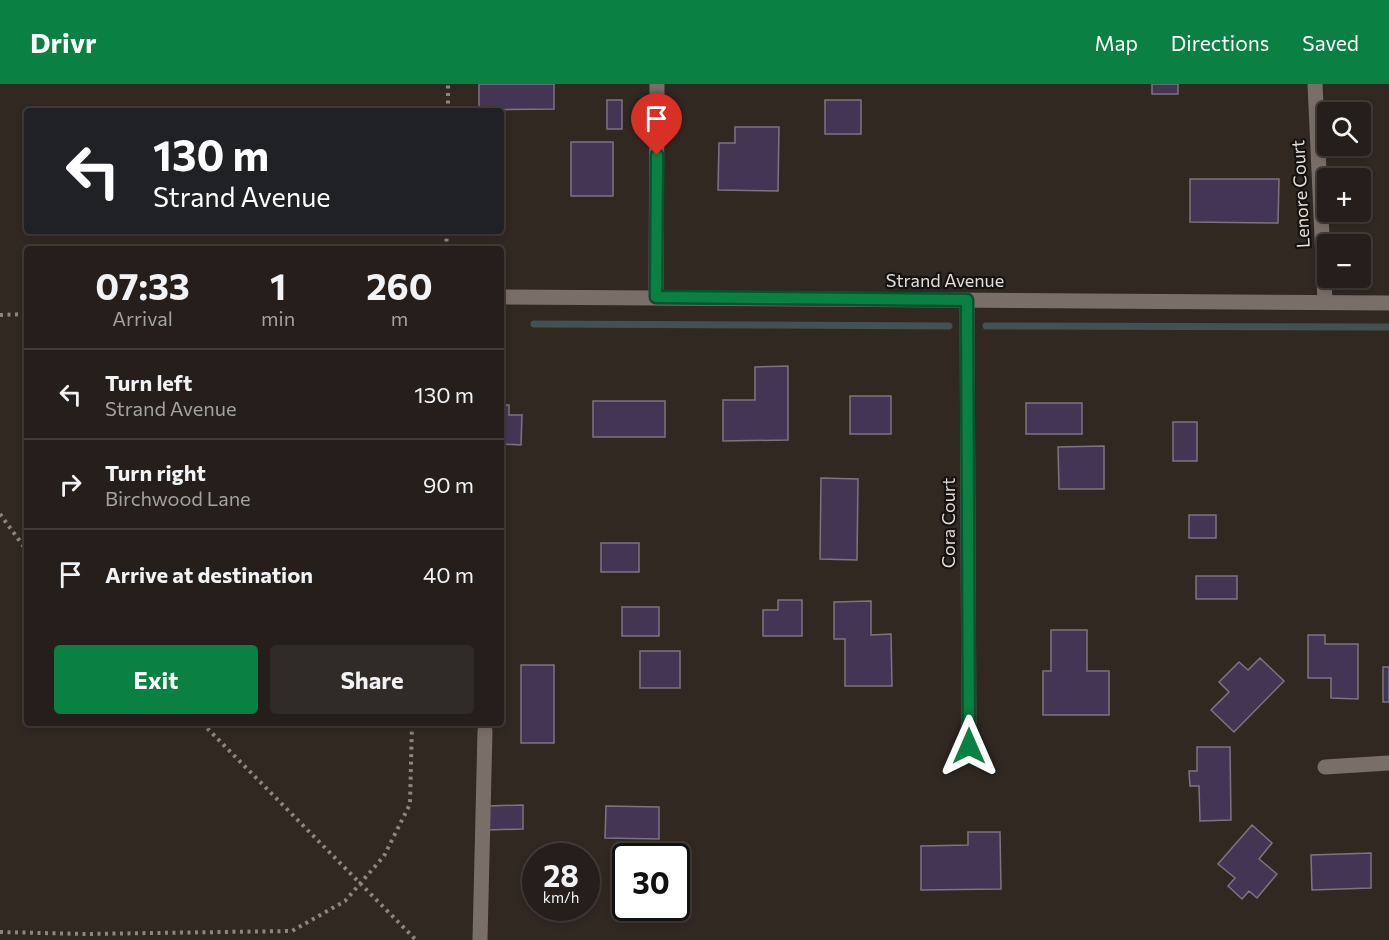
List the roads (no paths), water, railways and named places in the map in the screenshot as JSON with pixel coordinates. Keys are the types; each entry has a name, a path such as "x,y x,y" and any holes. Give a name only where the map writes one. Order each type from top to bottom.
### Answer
{"street":[{"path":"656,297 657,84"},
{"name":"Lenore Court","path":"1315,84 1325,302"},
{"name":"Strand Avenue","path":"504,297 1389,303"},
{"name":"Cora Court","path":"967,300 969,746"},
{"path":"480,940 481,782 484,731"},
{"path":"1325,767 1389,763"}],"waterway":[{"path":"534,324 949,326"},
{"path":"986,326 1389,327"}]}
